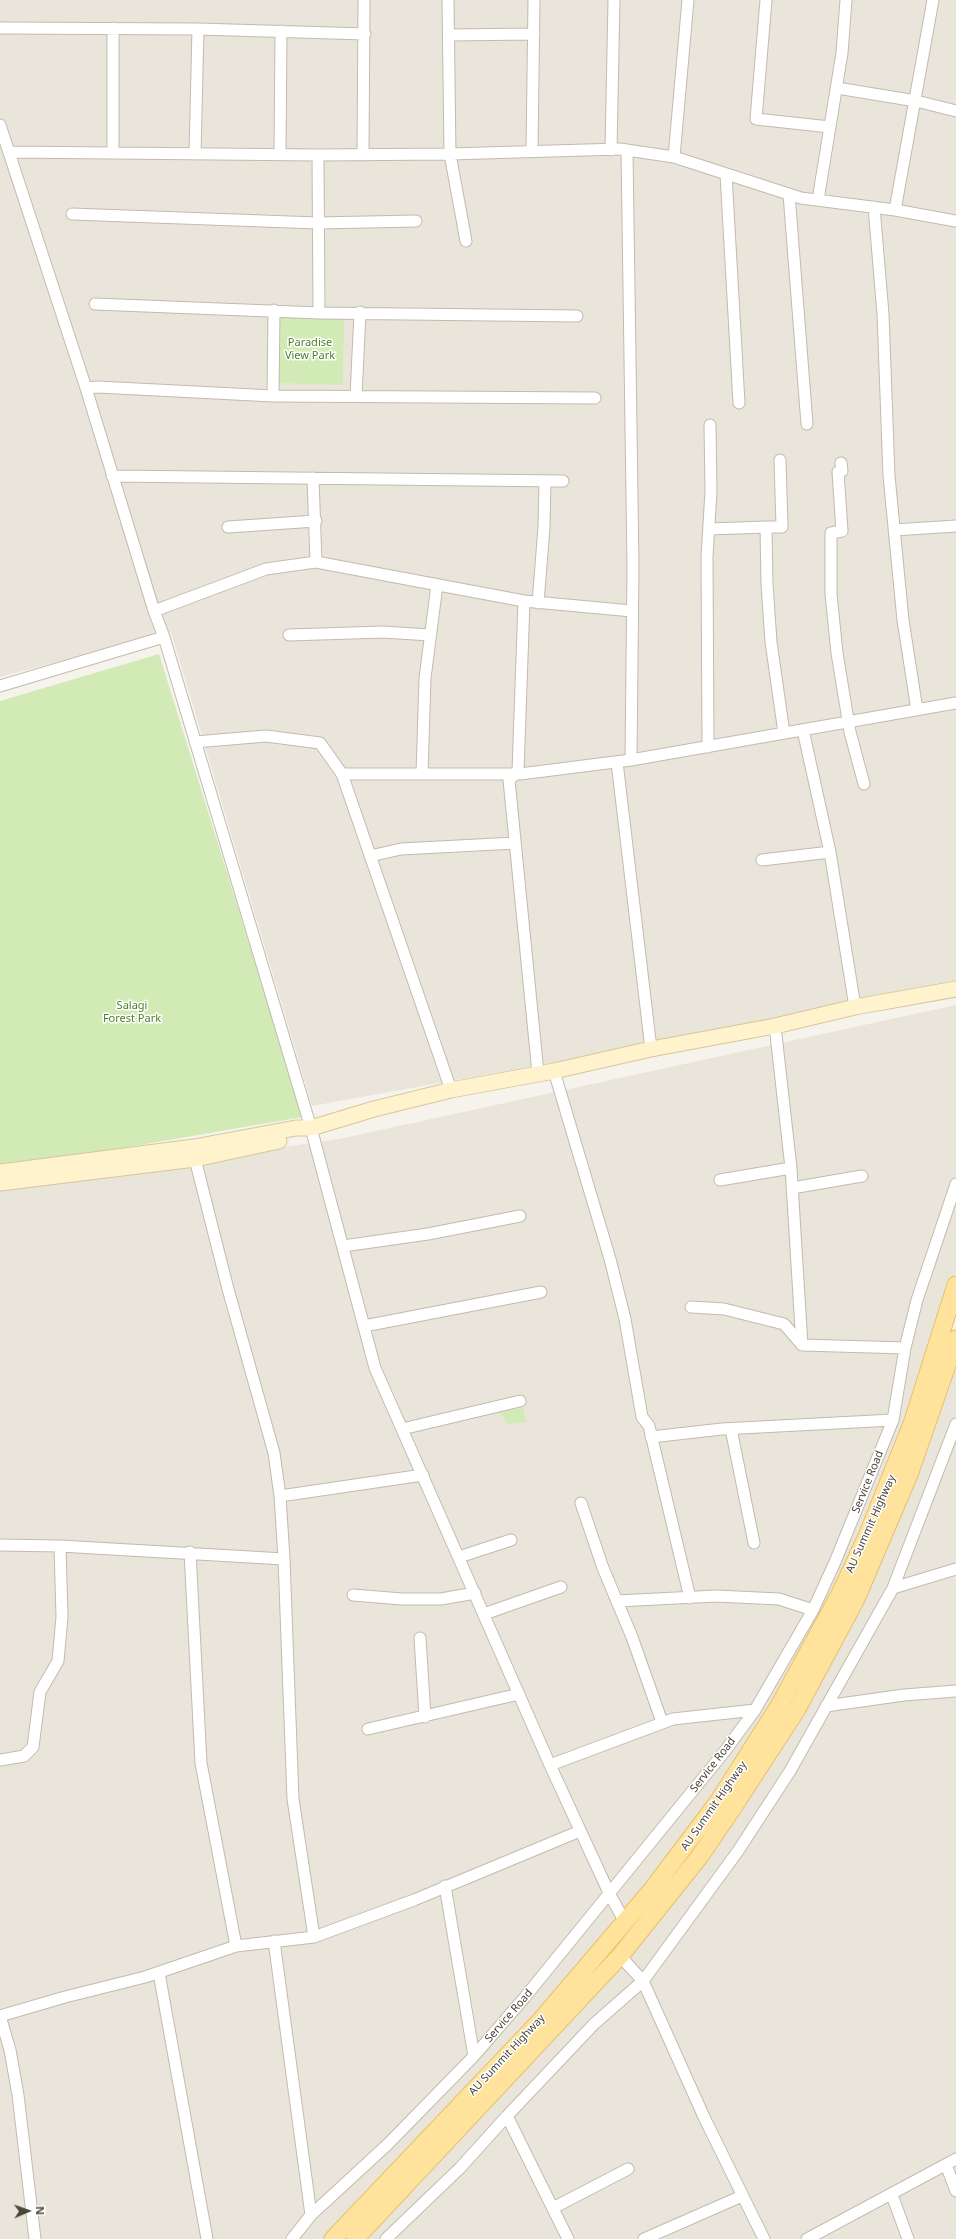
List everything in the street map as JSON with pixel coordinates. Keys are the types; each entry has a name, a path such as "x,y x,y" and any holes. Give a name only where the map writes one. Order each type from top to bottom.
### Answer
{"main road":[{"name":"AU Summit Highway","path":"333,2239 541,2020 625,1922 686,1846 718,1802 779,1706 840,1594 897,1466 912,1424 956,1285"},
{"name":"AU Summit Highway","path":"355,2239 620,1956 700,1856 797,1709 856,1599 910,1472 956,1339"}],"street":[{"path":"363,155 365,34 364,0"},
{"path":"448,0 450,154 466,241"},
{"path":"532,152 534,0"},
{"path":"611,150 614,0"},
{"path":"674,157 688,0"},
{"path":"766,0 756,119 830,127"},
{"path":"818,200 842,53 846,0"},
{"path":"895,210 916,101 933,0"},
{"path":"0,28 198,29 365,34"},
{"path":"113,28 113,153"},
{"path":"195,154 198,29"},
{"path":"280,155 281,31"},
{"path":"449,35 534,34"},
{"path":"837,88 916,101 956,111"},
{"path":"0,125 86,388 154,611 164,637 311,1128 375,1368 550,1765 610,1895 625,1922"},
{"path":"9,152 318,156 633,150 674,157 789,194 818,200 895,210 956,221"},
{"path":"628,151 633,566 631,760"},
{"path":"318,156 317,223 319,313"},
{"path":"726,174 739,403"},
{"path":"789,194 807,424"},
{"path":"874,207 883,314 889,476 903,620 917,710"},
{"path":"72,214 317,223 416,221"},
{"path":"95,304 319,313 360,312 577,316"},
{"path":"273,396 274,310"},
{"path":"356,396 360,312"},
{"path":"86,388 98,387 273,396 595,398"},
{"path":"708,747 710,425"},
{"path":"709,530 782,527 780,460"},
{"path":"841,463 842,471 838,472 842,531 832,533 831,594 837,653 850,722 850,732 864,784"},
{"path":"112,476 563,481"},
{"path":"313,478 316,521 316,562"},
{"path":"538,602 544,527 545,481"},
{"path":"228,527 316,521"},
{"path":"894,530 956,526"},
{"path":"766,527 767,584 771,642 784,733"},
{"path":"154,611 266,570 316,562 524,600 632,611"},
{"path":"422,774 425,678 437,585"},
{"path":"524,600 518,771 514,773 509,780 538,1073"},
{"path":"289,635 383,632 430,635"},
{"path":"0,686 164,637"},
{"path":"342,774 514,773 617,762 956,703"},
{"path":"803,730 830,852 855,1007"},
{"path":"195,742 266,736 320,743 342,774 451,1090"},
{"path":"617,762 651,1049"},
{"path":"370,856 401,849 515,843"},
{"path":"762,860 830,852"},
{"path":"0,1172 194,1147 296,1128 311,1128 451,1090 554,1071 651,1049 775,1026 855,1007 956,989"},
{"path":"775,1026 792,1188 802,1345"},
{"path":"554,1071 610,1259 625,1319 642,1417 649,1426 690,1598"},
{"path":"0,1183 196,1159 299,1137 311,1128"},
{"path":"196,1159 228,1289 274,1453 280,1496 284,1560 293,1799 314,1937"},
{"path":"720,1180 790,1168"},
{"path":"792,1188 862,1176"},
{"name":"Service Road","path":"292,2239 311,2215 388,2144 474,2056 610,1895 725,1751 755,1710 813,1610 835,1562 893,1420 905,1348 917,1300 956,1184"},
{"path":"343,1246 428,1234 520,1216"},
{"path":"364,1326 541,1292"},
{"path":"691,1307 724,1309 784,1324 802,1345 905,1348"},
{"path":"402,1428 520,1401"},
{"path":"651,1437 731,1429 893,1420"},
{"path":"386,2239 460,2168 594,2024 643,1981 742,1844 790,1771 893,1588 956,1424"},
{"path":"731,1429 754,1543"},
{"path":"280,1496 423,1475"},
{"path":"581,1503 603,1568 632,1637 662,1722"},
{"path":"459,1557 511,1540"},
{"path":"0,1545 60,1546 190,1552 284,1560"},
{"path":"0,1760 24,1756 33,1747 36,1738 37,1706 40,1692 58,1661 62,1617 60,1546"},
{"path":"190,1552 201,1763 236,1946"},
{"path":"893,1588 956,1569"},
{"path":"484,1614 561,1587"},
{"path":"353,1595 402,1599 434,1599 475,1593"},
{"path":"617,1601 716,1596 779,1599 813,1610"},
{"path":"420,1638 425,1716"},
{"path":"826,1706 904,1695 956,1691"},
{"path":"368,1729 520,1694"},
{"path":"550,1765 673,1719 755,1710"},
{"path":"35,2239 18,2095 10,2050 0,2016 159,1973 236,1946 314,1937 414,1900 580,1831"},
{"path":"445,1886 474,2056"},
{"path":"274,1941 311,2215"},
{"path":"620,1956 643,1981 742,2196 764,2239"},
{"path":"159,1973 207,2239"},
{"path":"507,2116 568,2239"},
{"path":"807,2239 892,2195 956,2159"},
{"path":"946,2165 956,2191"},
{"path":"553,2208 628,2170"},
{"path":"892,2195 908,2239"},
{"path":"644,2239 742,2196"}],"shaded area":[{"path":"0,0 956,0 956,990 312,1106 171,632 0,677"},
{"path":"956,1005 956,1272 922,1389 789,1688 678,1853 550,2003 330,2239 0,2239 0,1189 339,1139"},
{"path":"956,1352 956,2239 350,2239 648,1931 740,1814 830,1659"}],"green space":[{"name":"Paradise View Park","path":"278,314 344,315 343,385 277,383"},
{"name":"Salagi Forest Park","path":"159,654 303,1117 0,1169 0,701"},
{"path":"523,1408 526,1422 511,1424 506,1423 504,1417 498,1412"}]}
